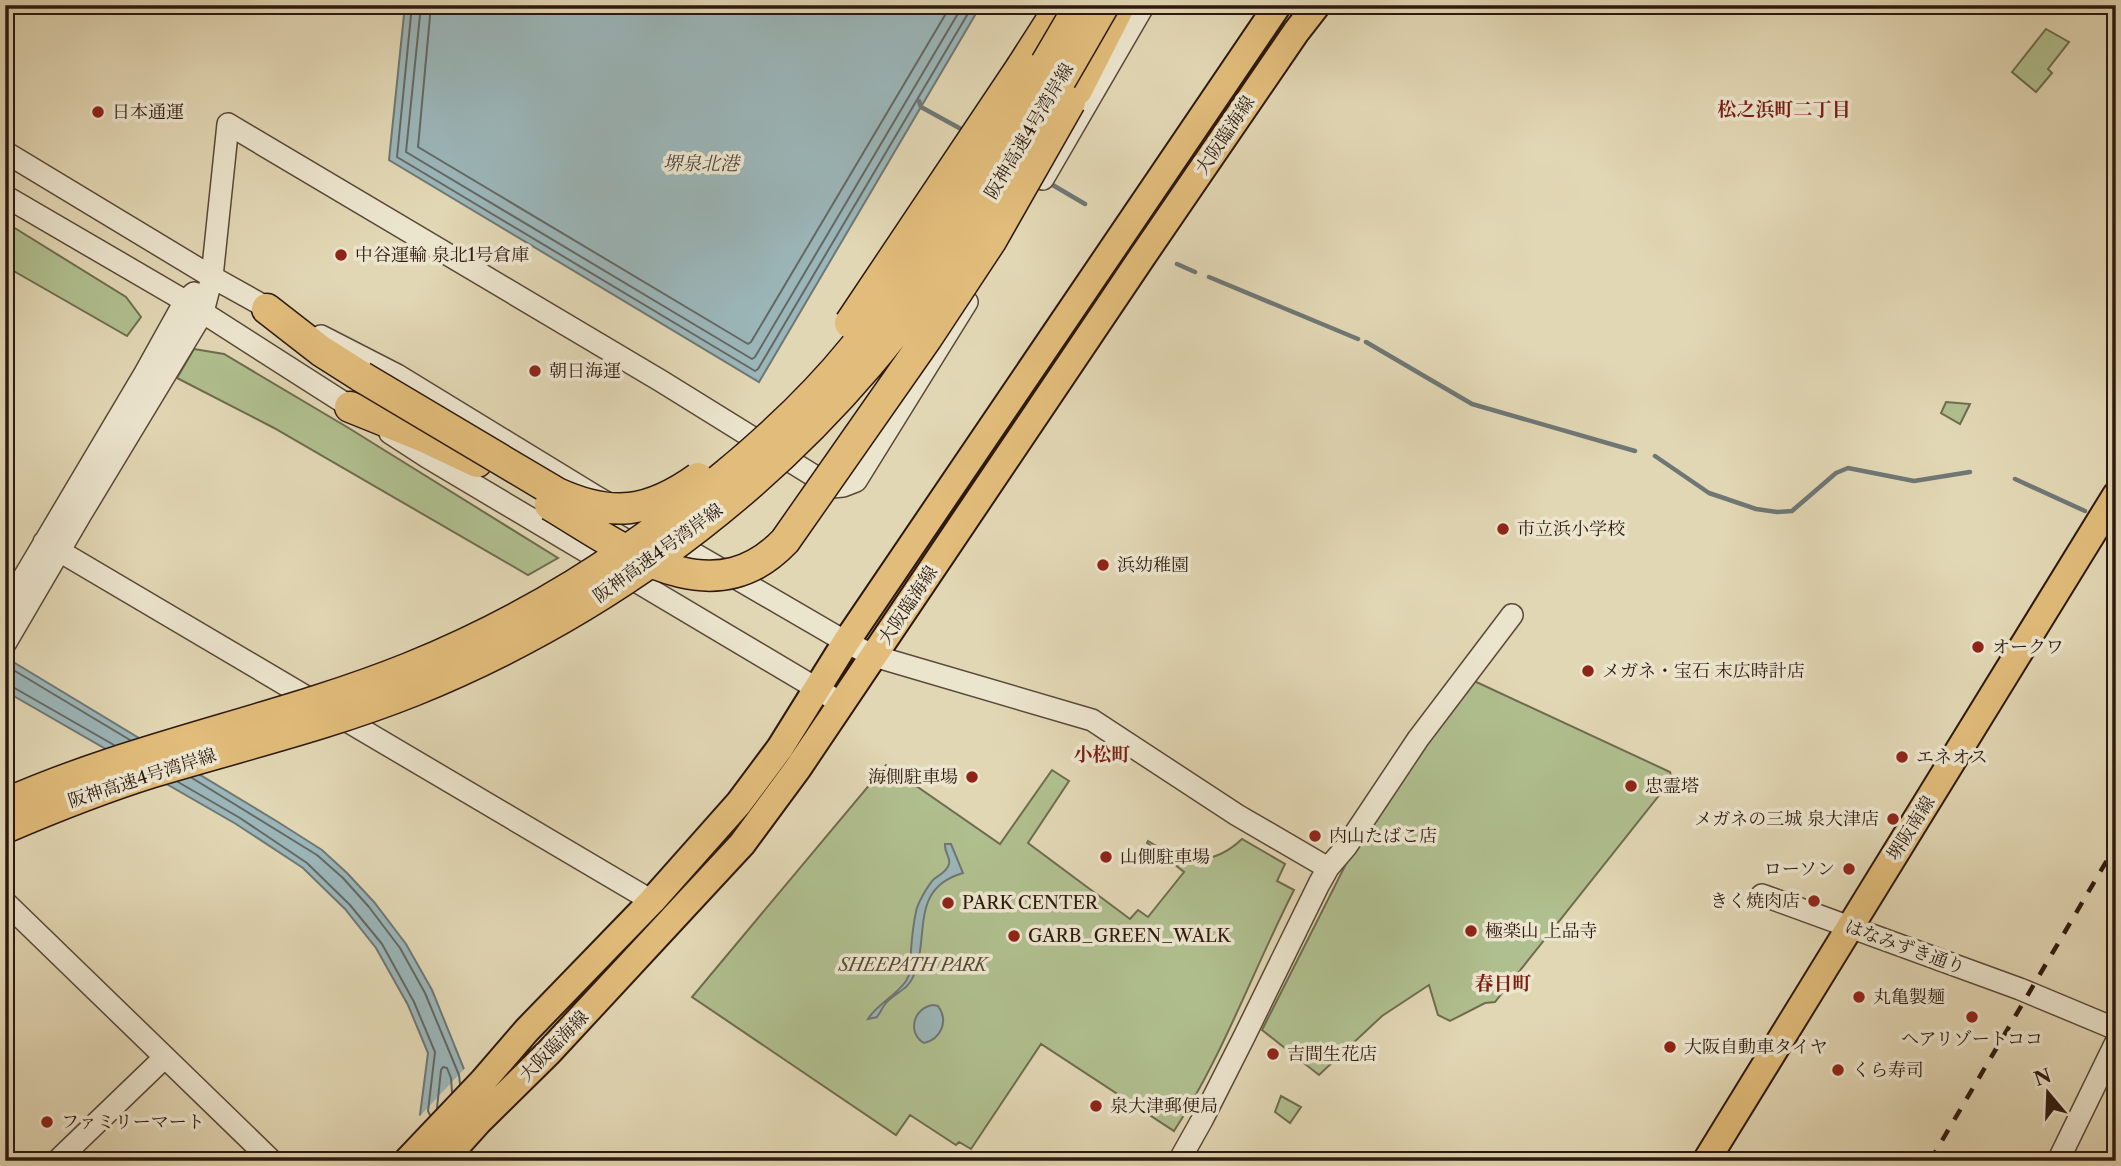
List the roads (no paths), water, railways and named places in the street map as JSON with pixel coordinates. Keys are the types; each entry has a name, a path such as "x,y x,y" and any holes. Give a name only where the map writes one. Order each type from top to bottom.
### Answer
{"highway":[{"path":"267,309 321,351 362,377 572,499 607,509 623,509 667,497 724,456 795,388 829,351 872,292 1061,5"},
{"name":"阪神高速4号湾岸線","path":"5,804 96,768 279,713 442,654 532,611 639,543 746,458 800,407 851,352 898,292 939,233 1040,74 1080,5"},
{"name":"阪神高速4号湾岸線","path":"5,828 104,788 353,713 411,692 477,664 542,631 659,558 767,469 820,419 869,364 915,306 957,246 1104,5"},
{"path":"350,407 477,462 666,569 681,574 712,576 739,571 767,559 785,541 928,338 991,241 1050,138 1120,5"}],"main road":[{"name":"大阪臨海線","path":"407,1161 527,1030 652,901 739,803 780,748 846,642 1278,5"},
{"name":"大阪臨海線","path":"443,1161 549,1052 742,844 798,768 1142,257 1317,5"},
{"name":"堺阪南線","path":"1706,1161 2116,495"}],"street":[{"path":"5,644 51,547 212,277 229,124 661,381 832,487 843,486 856,481 865,468 1043,178 1144,5"},
{"path":"5,152 267,309 397,375 595,496 846,642 874,656 1092,719 1237,815 1328,868"},
{"path":"5,196 194,307 427,457 841,703"},
{"path":"5,609 51,547"},
{"path":"51,547 652,901"},
{"path":"1179,1161 1208,1109 1328,868 1346,847 1418,739 1512,615"},
{"name":"はなみずき通り","path":"1762,895 2020,989 2116,1029"},
{"path":"5,902 272,1161"},
{"path":"2058,1161 2116,1042"},
{"path":"57,1161 165,1057"}],"water":[{"name":"堺泉北港","path":"405,5 981,5 759,382 389,160"},
{"path":"5,657 322,850 374,902 406,944 432,990 466,1074 447,1142 420,1115 428,1053 408,1005 376,948 345,909 303,868 236,824 5,691"},
{"path":"945,844 951,844 963,873 946,880 935,890 928,902 918,962 911,981 889,1000 877,1017 868,1019 908,977 917,909 934,879 948,867"},
{"path":"933,1005 938,1006 941,1012 942,1029 935,1038 924,1043 915,1033 915,1021 921,1011"}],"waterway":[{"path":"919,101 921,107 961,129"},
{"path":"1051,184 1085,204"},
{"path":"1177,264 1195,272"},
{"path":"1209,277 1358,339"},
{"path":"1366,342 1472,404 1635,451"},
{"path":"1655,456 1709,493 1756,509 1777,512 1792,511 1836,473 1848,468 1914,481 1970,472"},
{"path":"2015,479 2085,511"}],"railway":[{"path":"1930,1161 2116,845"}],"place":[{"name":"日本通運","path":"98,112"},
{"name":"中谷運輸 泉北1号倉庫","path":"341,255"},
{"name":"朝日海運","path":"535,371"},
{"name":"市立浜小学校","path":"1503,529"},
{"name":"浜幼稚園","path":"1103,565"},
{"name":"オークワ","path":"1978,647"},
{"name":"メガネ・宝石 末広時計店","path":"1588,671"},
{"name":"エネオス","path":"1902,757"},
{"name":"海側駐車場","path":"972,777"},
{"name":"忠霊塔","path":"1631,786"},
{"name":"メガネの三城 泉大津店","path":"1893,819"},
{"name":"内山たばこ店","path":"1315,836"},
{"name":"山側駐車場","path":"1106,857"},
{"name":"ローソン","path":"1849,869"},
{"name":"きく焼肉店","path":"1814,901"},
{"name":"PARK CENTER","path":"948,903"},
{"name":"極楽山 上品寺","path":"1471,931"},
{"name":"GARB_GREEN_WALK","path":"1014,936"},
{"name":"丸亀製麺","path":"1859,997"},
{"name":"ヘアリゾートココ","path":"1972,1017"},
{"name":"大阪自動車タイヤ","path":"1670,1047"},
{"name":"吉間生花店","path":"1273,1054"},
{"name":"くら寿司","path":"1838,1070"},
{"name":"泉大津郵便局","path":"1096,1106"},
{"name":"ファミリーマート","path":"47,1122"}],"district":[{"name":"松之浜町二丁目","path":"1784,109"},
{"name":"小松町","path":"1102,754"},
{"name":"春日町","path":"1503,983"}],"park label":[{"name":"SHEEPATH PARK","path":"913,965"}]}
